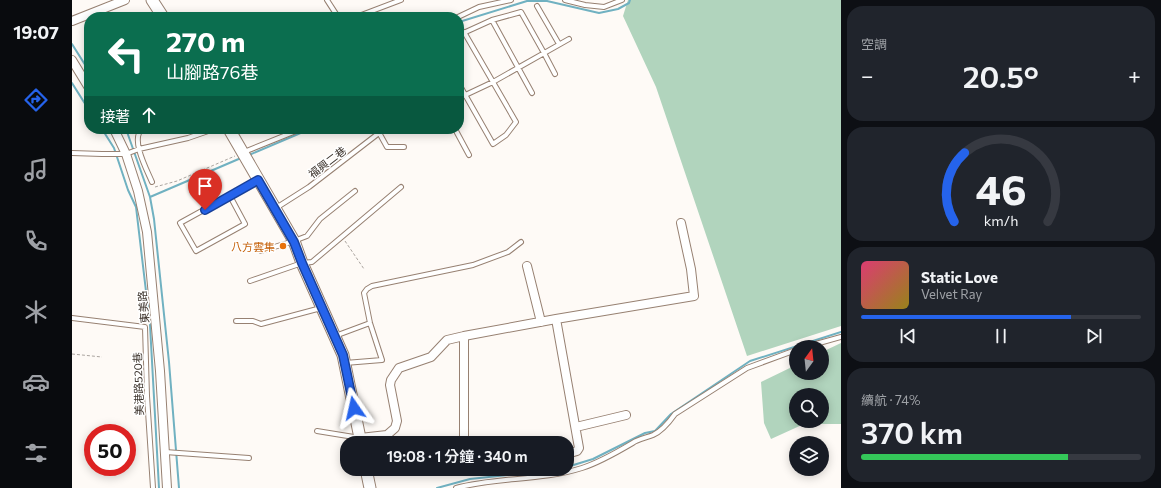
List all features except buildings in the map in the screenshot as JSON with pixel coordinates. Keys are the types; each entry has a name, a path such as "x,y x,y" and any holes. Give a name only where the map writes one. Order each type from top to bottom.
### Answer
{"main road":[{"path":"152,0 160,12"},
{"path":"232,134 294,242 335,336 345,363 360,436"},
{"path":"367,476 370,488"}],"street":[{"path":"95,12 125,0"},
{"path":"72,21 84,16"},
{"path":"72,60 84,80"},
{"name":"東美路","path":"116,134 126,154 138,191 147,232 160,371 167,488"},
{"path":"383,436 387,435 395,428 397,421 390,385 391,380 399,368 431,357 447,340 556,318 694,296 691,269 681,223"},
{"path":"527,266 541,322"},
{"path":"556,318 579,448 574,452"},
{"path":"464,336 464,436"},
{"path":"576,427 626,415"}],"lane":[{"path":"327,0 335,12"},
{"path":"369,12 401,0"},
{"path":"464,14 479,7 511,0"},
{"path":"565,0 585,6 604,7 622,0"},
{"path":"537,6 559,44"},
{"path":"464,92 493,144 506,135 516,122 464,32 492,20 521,12 555,74"},
{"path":"492,20 532,93"},
{"path":"466,95 493,82 568,39"},
{"path":"139,134 139,149 152,182"},
{"path":"72,153 126,154 139,149 200,134"},
{"path":"245,156 291,134"},
{"name":"福興二巷","path":"274,209 309,187 374,134"},
{"path":"380,134 387,147 404,147"},
{"path":"457,134 469,155"},
{"path":"230,196 245,224 196,251 180,223 258,180"},
{"path":"250,281 302,263 312,262 401,187"},
{"path":"260,251 294,242 307,236 320,219 355,191"},
{"path":"345,363 382,360 370,323 364,293 367,289 372,286 473,265 508,252 521,242"},
{"path":"236,322 253,320 261,324 322,308"},
{"name":"美港路520巷","path":"72,318 145,327 147,396 153,488"},
{"path":"335,336 370,323"},
{"path":"829,340 841,337"},
{"path":"457,488 477,483 542,477 582,468 614,454 643,438 654,435 669,423 676,414 747,368 789,353"},
{"path":"317,431 340,436"},
{"path":"164,452 249,458"}],"path":[{"path":"152,182 155,188 245,156"},
{"path":"342,236 364,269"},
{"path":"72,354 102,357"}],"green space":[{"path":"628,0 841,0 841,326 797,340 789,340 789,343 747,356 656,87 623,16"},
{"path":"841,343 841,424 829,424 829,388 789,388 789,428 795,428 771,439 764,423 761,382 789,368 789,380 829,380 829,349"}],"waterway":[{"path":"464,20 527,1 547,1 599,13 618,9 629,3 630,0"},
{"path":"72,44 84,63"},
{"path":"72,83 84,102"},
{"path":"105,134 114,148 128,190 136,207 150,325 159,488"},
{"path":"128,134 150,197 154,219 169,362 179,488"},
{"path":"249,155 298,134"},
{"path":"150,197 241,158"},
{"path":"574,465 593,459 645,433 655,431 671,414 750,361 841,332"},
{"path":"437,488 470,479 498,476"}],"place":[{"name":"八方雲集","path":"283,246"}],"route":[{"path":"205,210 258,180 294,242 343,355 354,408"}]}
